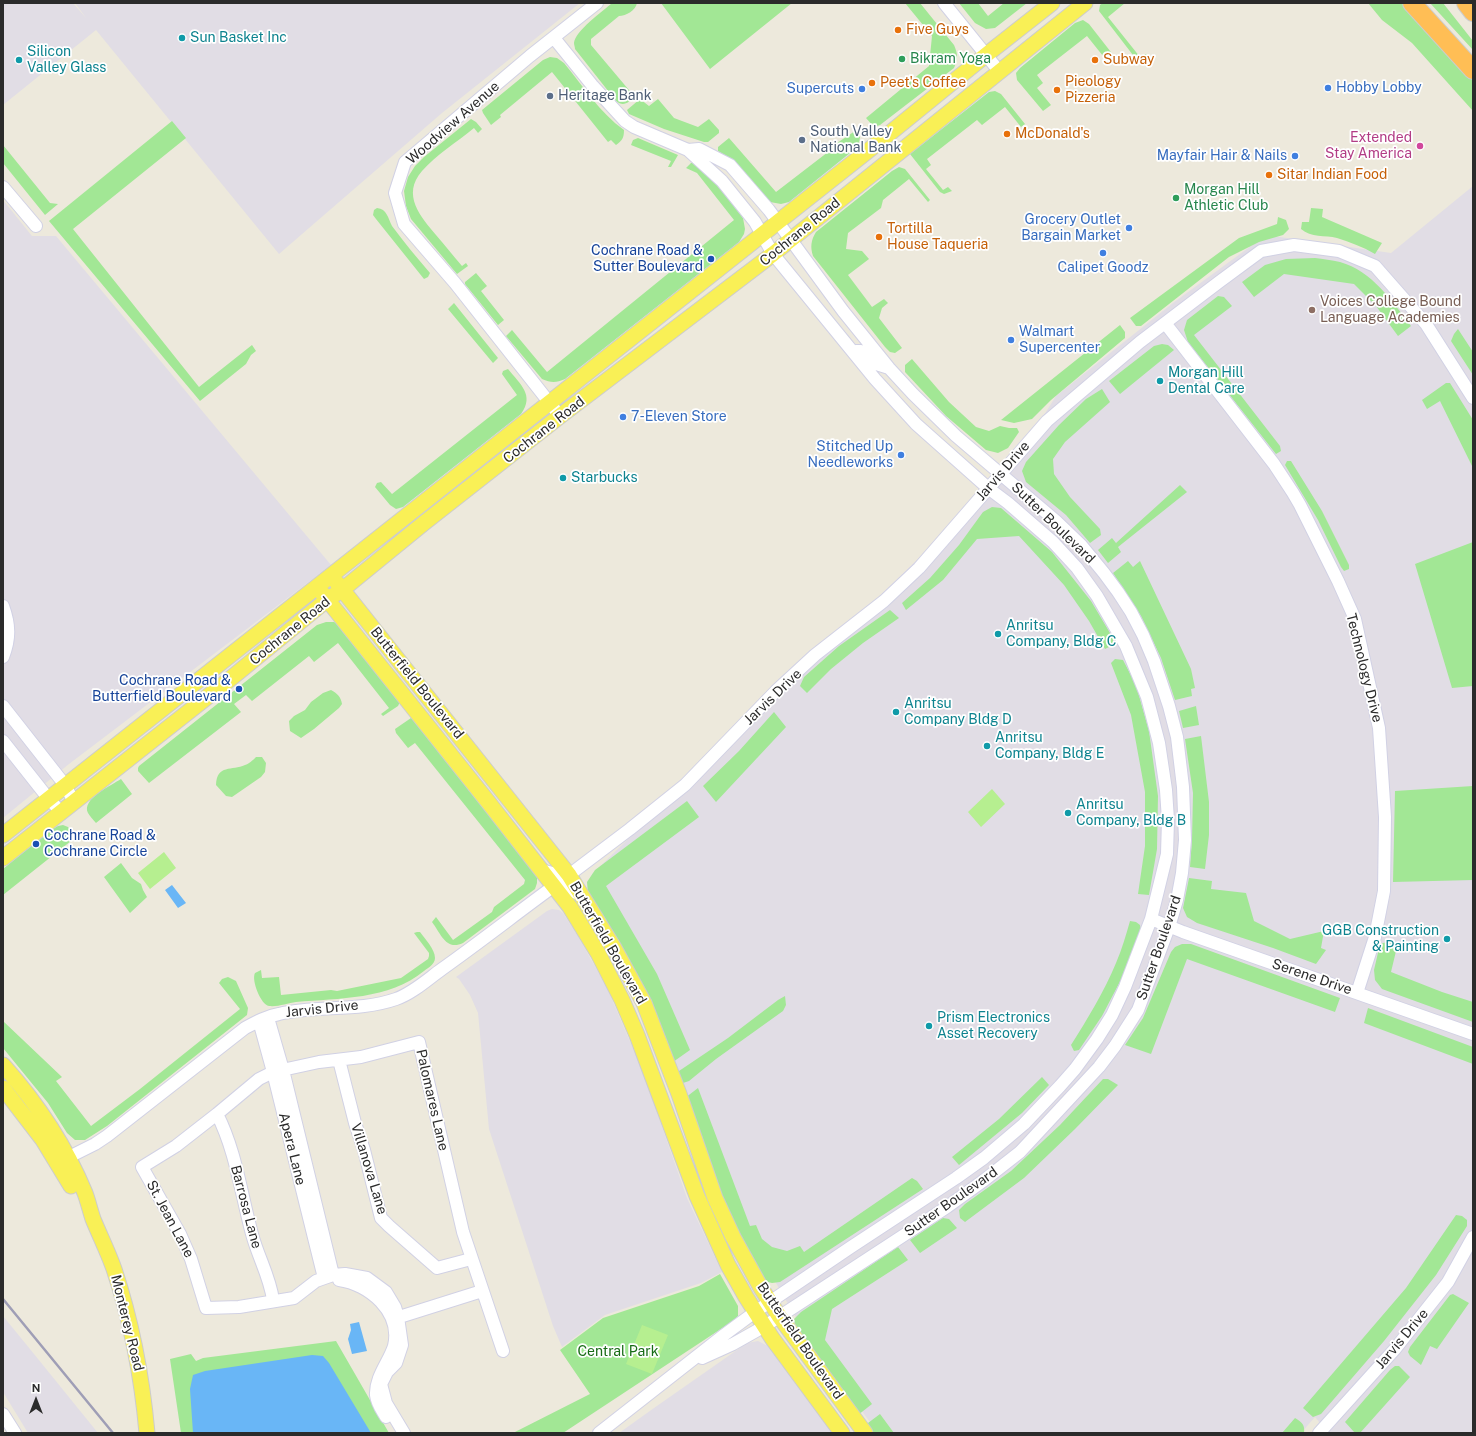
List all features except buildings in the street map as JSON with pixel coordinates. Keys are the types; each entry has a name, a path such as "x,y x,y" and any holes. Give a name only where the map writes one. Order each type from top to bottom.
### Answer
{"highway":[{"path":"1412,3 1473,70"},
{"path":"1466,3 1473,12"}],"main road":[{"name":"Cochrane Road","path":"3,835 777,221 874,146 1052,3"},
{"name":"Cochrane Road","path":"3,858 560,416 773,254 1085,3"},
{"name":"Butterfield Boulevard","path":"331,576 569,875 614,948 644,1002 679,1094 714,1198 733,1237 761,1288 779,1316 865,1433"},
{"name":"Butterfield Boulevard","path":"316,586 328,599 570,907 598,953 622,1000 637,1035 697,1196 728,1265 764,1326 842,1433"},
{"name":"Monterey Road","path":"3,1065 29,1096 53,1133 68,1158 85,1193 92,1216 113,1268 131,1331 139,1370 147,1433"},
{"name":"Monterey Road","path":"3,1088 43,1140 77,1197 92,1216"}],"street":[{"name":"Woodview Avenue","path":"560,416 455,283 404,224 395,193 405,162 530,56 597,3"},
{"path":"944,3 999,71"},
{"name":"Sutter Boulevard","path":"554,38 592,85 625,121 634,127 688,150 722,181 755,222 773,254 850,350 916,424 988,488 1008,503 1053,542 1077,568 1097,596 1126,646 1147,697 1159,743 1166,790 1168,820 1167,854 1151,919 1125,987 1112,1015 1075,1069 1024,1124 984,1158 755,1312 685,1366"},
{"name":"Sutter Boulevard","path":"685,1366 733,1344 764,1326 947,1207 1020,1152 1099,1067 1127,1029 1138,1010 1169,927 1177,900 1182,873 1185,840 1183,787 1177,737 1169,706 1154,661 1143,635 1118,592 1097,564 1056,521 956,436 889,368 843,311 777,221 730,165 700,149 688,150"},
{"path":"3,187 36,226"},
{"name":"Jarvis Drive","path":"569,875 630,829 684,785 776,691 815,656 884,601 919,568 1047,422 1140,342 1261,251 1294,245 1339,251 1375,266 1426,324 1473,398"},
{"name":"Technology Drive","path":"1165,323 1274,464 1300,505 1338,581 1355,619 1379,728 1385,817 1384,891 1375,937 1357,993"},
{"path":"850,350 861,351 873,363 889,368"},
{"path":"875,379 886,377 903,394 913,394"},
{"path":"3,606 9,632 3,657"},
{"path":"3,706 65,785 74,802"},
{"path":"3,741 48,798 62,812"},
{"path":"543,871 553,872 559,875 569,875"},
{"path":"554,886 564,886 572,892 582,896"},
{"name":"Jarvis Drive","path":"68,1158 107,1136 245,1028 263,1019 278,1014 386,1002 402,996 455,960 554,886"},
{"name":"Serene Drive","path":"1151,919 1169,927 1473,1034"},
{"name":"Apera Lane","path":"263,1019 278,1071 328,1277"},
{"name":"Palomares Lane","path":"278,1071 319,1062 361,1056 419,1042 451,1181 471,1259 503,1351"},
{"name":"Villanova Lane","path":"339,1060 381,1218 437,1268 471,1259"},
{"name":"St. Jean Lane","path":"278,1071 259,1079 176,1146 142,1167 180,1234 191,1259 206,1308 240,1307 274,1300 294,1298 316,1281 328,1277"},
{"name":"Barrosa Lane","path":"217,1114 226,1132 252,1235 272,1290 274,1300"},
{"name":"Jarvis Drive","path":"1319,1433 1395,1349 1448,1282 1473,1237"},
{"path":"328,1277 364,1288 377,1298 396,1318 402,1345 396,1364 387,1372 381,1384 386,1403 404,1433"},
{"path":"396,1318 482,1291"},
{"path":"395,1433 377,1403 376,1393 381,1375 394,1345 396,1318"},
{"path":"599,1433 685,1366"},
{"path":"3,1414 15,1433"}],"shaded area":[{"path":"3,3 73,3 86,18 75,3 580,3 442,113 279,254 96,30 3,105"},
{"path":"1473,186 1473,1433 1328,1433 1315,1417 1301,1433 878,1433 808,1338 720,1187 590,889 592,874 1008,472 1056,396 1173,303 1266,235 1391,253"},
{"path":"3,200 32,236 56,236 331,565 69,764 3,818"},
{"path":"552,909 559,910 563,913 607,988 641,1067 687,1198 722,1272 701,1283 605,1315 562,1347 553,1326 489,1129 478,1013 470,995 456,977 547,911"},
{"path":"3,1316 98,1433 28,1433 3,1392"},
{"path":"758,1341 768,1346 832,1433 619,1433 747,1343"}],"green space":[{"path":"612,3 637,3 635,8 630,12 619,16 591,39 591,45 634,96 630,101 623,104 616,101 575,49 574,44 576,38 584,27"},
{"path":"661,3 792,3 710,69"},
{"path":"905,3 920,3 954,45 957,54 956,62 954,68 880,125 874,127 866,118 929,66 932,36"},
{"path":"959,3 978,3 988,16 1004,3 1027,3 995,28 986,29 975,23"},
{"path":"1103,3 1125,3 1108,17 1140,57 1146,54 1147,57 1140,61 1136,59 1099,11 1100,5"},
{"path":"1368,3 1406,3 1473,79 1473,111 1412,43 1382,20"},
{"path":"1430,3 1443,3 1473,41 1473,50"},
{"path":"1083,20 1089,24 1114,56 1107,61 1087,36 1037,75 1043,83 1037,88 1051,105 1043,111 1017,80 1016,73 1020,68 1075,23"},
{"path":"550,57 557,58 564,63 607,116 624,130 623,137 618,144 616,145 611,140 608,142 552,72 500,115 501,117 491,125 482,110 543,60"},
{"path":"995,91 1001,94 1025,124 1021,127 1005,107 982,125 977,120 927,159 931,165 926,169 943,190 948,187 952,191 944,194 940,192 910,154 989,92"},
{"path":"640,99 649,106 658,99 674,118 698,127 709,119 719,130 719,133 708,142 704,142 664,129 629,114 627,110"},
{"path":"471,119 482,129 478,133 474,128 434,160 422,171 416,180 413,189 413,197 419,213 462,266 466,263 468,266 457,274 411,219 406,206 404,191 408,177 415,166"},
{"path":"172,121 186,138 73,229 199,387 252,345 256,351 251,355 246,364 200,401 49,221"},
{"path":"855,131 860,137 859,144 855,149 789,202 781,204 770,202 732,160 718,151 718,147 729,138 776,192 828,152 831,147"},
{"path":"638,138 678,155 671,167 668,167 671,161 631,145 633,140"},
{"path":"3,145 50,203 58,204 45,215 3,163"},
{"path":"691,163 694,163 710,175 743,218 745,229 739,242 565,379 554,382 542,379 506,336 512,330 547,372 734,220 697,173 686,168"},
{"path":"899,167 905,169 930,200 928,202 909,179 883,200 881,208 848,233 846,249 862,251 869,259 848,275 872,307 884,299 888,303 882,308 879,318 902,348 895,353 890,352 885,347 813,256 811,247 816,232"},
{"path":"377,208 385,212 392,226 430,273 428,277 424,279 373,215 374,210"},
{"path":"1311,208 1323,209 1322,217 1382,243 1375,254 1337,238 1309,234 1301,229 1302,222 1309,222"},
{"path":"1278,217 1286,220 1289,229 1283,235 1259,242 1229,257 1141,326 1136,326 1130,318 1239,238 1277,224"},
{"path":"1315,258 1340,262 1362,272 1389,297 1411,326 1398,336 1376,306 1354,284 1284,274 1254,297 1242,282 1265,265 1286,259"},
{"path":"476,273 487,286 481,291 504,320 498,325 465,284 465,282"},
{"path":"1218,296 1224,297 1232,306 1194,335 1280,446 1281,451 1276,454 1188,342 1184,330 1187,320"},
{"path":"454,303 498,358 493,363 448,309"},
{"path":"1120,325 1125,332 1125,338 1051,400 1032,419 1014,423 1001,420"},
{"path":"1458,329 1473,352 1473,375 1451,341"},
{"path":"1162,344 1168,345 1174,350 1120,394 1109,381 1154,346"},
{"path":"912,359 949,402 976,427 989,431 1000,426 1017,428 1019,432 1008,448 998,453 986,450 946,416 905,372 905,365"},
{"path":"508,369 521,385 526,395 527,401 521,414 403,507 396,509 390,505 375,487 377,483 381,482 392,494 517,395 502,374 503,371"},
{"path":"1446,383 1450,383 1473,420 1473,468 1440,401 1427,409 1422,400"},
{"path":"1102,389 1110,402 1065,442 1053,459 1054,474 1070,497 1100,529 1101,535 1090,543 1066,515 1026,482 1022,471 1026,462 1059,425 1086,399"},
{"path":"1287,461 1291,461 1322,511 1349,565 1349,569 1344,571 1341,567 1318,520 1285,465"},
{"path":"1180,485 1187,492 1118,547 1121,552 1108,563 1098,550 1112,538 1116,543"},
{"path":"992,507 1001,508 1052,552 1091,601 1113,638 1113,645 1105,649 1089,621 1064,585 1019,536 977,539 943,580 906,610 902,603 930,578 959,545 983,512"},
{"path":"1473,542 1473,686 1452,688 1415,564"},
{"path":"1128,561 1133,567 1140,561 1191,669 1195,688 1191,689 1192,696 1175,700 1161,658 1141,616 1113,573"},
{"path":"890,610 899,618 863,643 831,669 807,693 800,686 804,677 839,646"},
{"path":"326,622 334,622 340,625 400,702 398,706 383,716 381,714 389,708 338,643 314,662 309,656 252,701 246,695 234,704 241,712 149,783 138,771 139,766 317,625"},
{"path":"1115,659 1123,660 1136,685 1149,731 1158,796 1157,849 1149,895 1138,894 1145,846 1145,792 1131,715 1111,663"},
{"path":"331,690 341,699 342,704 339,708 301,738 290,731 289,721 294,716 305,710 311,702 323,693"},
{"path":"1196,706 1199,725 1183,728 1179,711"},
{"path":"774,712 786,727 716,802 703,786 739,751"},
{"path":"411,718 537,875 535,889 463,943 457,945 448,943 441,936 432,922 436,917 453,940 492,912 494,907 524,884 525,880 415,743 408,748 396,733 395,729"},
{"path":"1201,736 1209,802 1209,835 1205,869 1190,867 1193,793 1185,739"},
{"path":"256,757 262,757 266,763 265,772 261,777 232,797 226,796 216,785 219,774 226,769 240,767 251,762"},
{"path":"121,779 132,794 96,823 88,813 87,808 89,803 98,793"},
{"path":"1473,786 1473,880 1393,882 1395,791"},
{"path":"992,789 1005,804 981,827 968,812"},
{"path":"687,801 699,817 606,886 657,974 690,1050 673,1062 635,972 614,933 588,894 587,882 595,870"},
{"path":"63,825 68,827 76,837 3,895 3,869 51,830"},
{"path":"164,852 176,868 150,889 138,873"},
{"path":"121,863 132,878 141,884 147,897 130,913 104,877"},
{"path":"1189,878 1212,881 1211,889 1246,893 1254,921 1290,939 1324,931 1321,948 1326,950 1316,964 1197,923 1187,917 1183,908"},
{"path":"1130,921 1136,922 1140,925 1141,931 1125,972 1102,1016 1079,1050 1074,1051 1071,1045 1095,1005 1111,974"},
{"path":"420,932 432,948 435,955 435,960 431,966 424,971 395,988 363,996 269,1006 266,1005 260,997 254,981 255,973 261,970 262,978 279,977 281,995 331,990 337,991 401,978 428,959 429,953 414,933"},
{"path":"1390,941 1397,947 1391,972 1442,992 1473,1002 1473,1022 1382,989 1375,980 1374,970 1380,944"},
{"path":"1182,944 1191,944 1340,998 1335,1012 1187,959 1151,1054 1125,1045 1143,1018 1171,952 1175,947"},
{"path":"228,977 236,981 248,1008 247,1015 107,1126 85,1140 75,1140 67,1133 48,1103 3,1048 3,1021 62,1077 56,1081 91,1126 240,1009 219,983 222,979"},
{"path":"785,996 786,1005 783,1011 716,1059 689,1081 683,1083 678,1078 679,1071 728,1038"},
{"path":"1368,1008 1473,1047 1473,1064 1364,1023"},
{"path":"1042,1077 1049,1085 1022,1113 959,1165 952,1157 999,1119"},
{"path":"1103,1079 1108,1079 1118,1085 1075,1129 1024,1178 965,1222 960,1218 959,1210 965,1204 1011,1171 1060,1125"},
{"path":"698,1088 750,1226 756,1225 762,1239 772,1247 787,1251 800,1246 804,1252 912,1178 917,1181 923,1189 780,1282 772,1283 764,1281 730,1219 685,1098"},
{"path":"1456,1215 1462,1216 1467,1220 1467,1226 1436,1275 1384,1341 1321,1414 1313,1417 1303,1408 1406,1288"},
{"path":"943,1218 949,1219 957,1228 920,1253 910,1240"},
{"path":"898,1247 908,1260 832,1309 825,1340 872,1404 858,1415 796,1329 794,1319 801,1312"},
{"name":"Central Park","path":"720,1274 738,1306 738,1316 733,1321 563,1433 513,1433 590,1394 560,1350 603,1318 699,1286"},
{"path":"1453,1294 1469,1303 1437,1349 1430,1346 1421,1365 1410,1356 1408,1352 1410,1347 1450,1295"},
{"path":"642,1325 668,1335 652,1374 626,1364"},
{"path":"336,1341 389,1433 181,1433 170,1359 191,1354 196,1361 203,1358"},
{"path":"1395,1366 1399,1366 1410,1377 1360,1433 1355,1433 1345,1422"},
{"path":"880,1414 894,1433 872,1433 866,1425"},
{"path":"1295,1418 1302,1424 1304,1433 1282,1433"}],"water":[{"path":"172,885 186,903 178,908 165,890"},
{"path":"359,1322 367,1351 352,1354 348,1339 351,1330 350,1324"},
{"path":"312,1355 323,1356 329,1363 371,1433 193,1433 190,1389 193,1375 205,1371"}],"railway":[{"path":"3,1299 113,1433"}],"place":[{"name":"Five Guys","path":"898,30"},
{"name":"Sun Basket Inc","path":"182,38"},
{"name":"Bikram Yoga","path":"902,59"},
{"name":"Silicon Valley Glass","path":"19,60"},
{"name":"Subway","path":"1095,60"},
{"name":"Peet's Coffee","path":"872,83"},
{"name":"Hobby Lobby","path":"1328,88"},
{"name":"Supercuts","path":"862,89"},
{"name":"Pieology Pizzeria","path":"1057,90"},
{"name":"Heritage Bank","path":"550,96"},
{"name":"McDonald's","path":"1007,134"},
{"name":"South Valley National Bank","path":"802,140"},
{"name":"Extended Stay America","path":"1420,146"},
{"name":"Mayfair Hair & Nails","path":"1295,156"},
{"name":"Sitar Indian Food","path":"1269,175"},
{"name":"Morgan Hill Athletic Club","path":"1176,198"},
{"name":"Grocery Outlet Bargain Market","path":"1129,228"},
{"name":"Tortilla House Taqueria","path":"879,237"},
{"name":"Calipet Goodz","path":"1103,253"},
{"name":"Cochrane Road & Sutter Boulevard","path":"711,259"},
{"name":"Voices College Bound Language Academies","path":"1312,310"},
{"name":"Walmart Supercenter","path":"1011,340"},
{"name":"Morgan Hill Dental Care","path":"1160,381"},
{"name":"7-Eleven Store","path":"623,417"},
{"name":"Stitched Up Needleworks","path":"901,455"},
{"name":"Starbucks","path":"563,478"},
{"name":"Anritsu Company, Bldg C","path":"998,634"},
{"name":"Cochrane Road & Butterfield Boulevard","path":"239,689"},
{"name":"Anritsu Company Bldg D","path":"896,712"},
{"name":"Anritsu Company, Bldg E","path":"987,746"},
{"name":"Anritsu Company, Bldg B","path":"1068,813"},
{"name":"Cochrane Road & Cochrane Circle","path":"36,844"},
{"name":"GGB Construction & Painting","path":"1447,939"},
{"name":"Prism Electronics Asset Recovery","path":"929,1026"}]}
